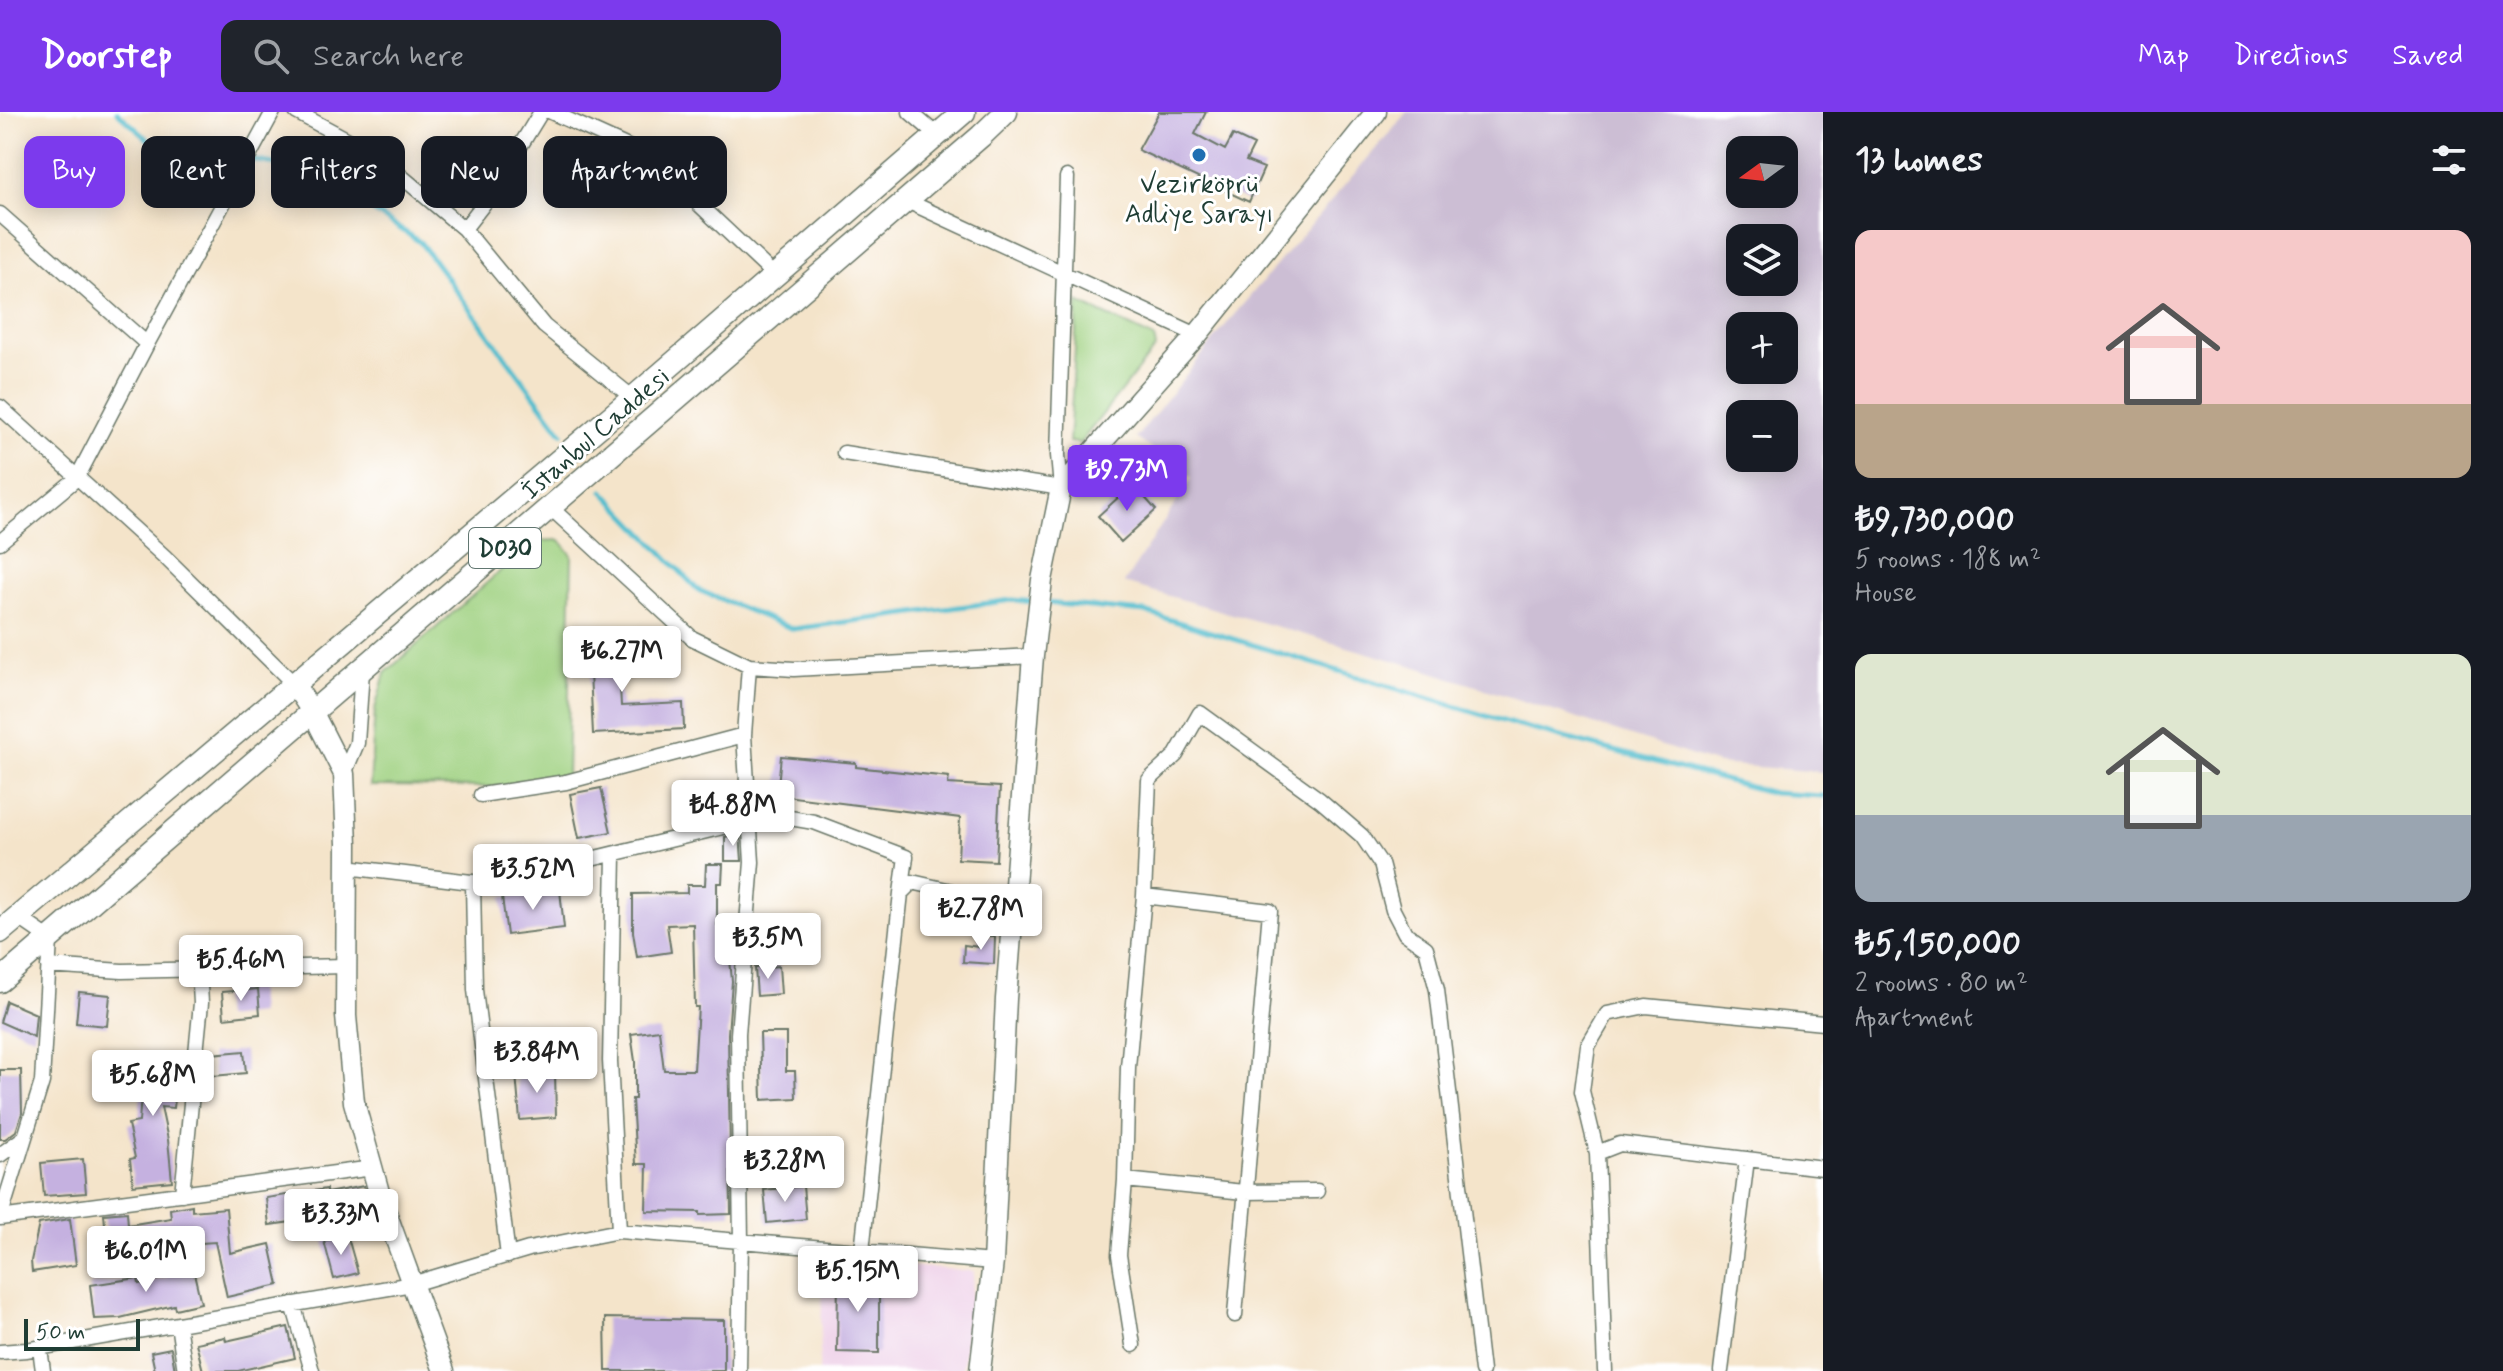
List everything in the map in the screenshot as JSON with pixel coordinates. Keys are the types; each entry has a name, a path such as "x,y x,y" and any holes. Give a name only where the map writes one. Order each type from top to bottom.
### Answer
{"main road":[{"name":"İstanbul Caddesi","path":"0,932 633,398 964,112"},
{"name":"İstanbul Caddesi","path":"0,981 907,201 1006,112"}],"street":[{"path":"0,542 77,478 273,112"},
{"path":"296,112 376,155 464,229 544,326 633,398"},
{"path":"464,229 489,197 541,112"},
{"path":"551,112 648,156 775,276"},
{"path":"910,112 938,136"},
{"path":"1061,488 1197,335 1376,112"},
{"path":"980,1371 993,1262 1006,999 1034,647 1042,580 1061,488 1058,455 1067,177"},
{"path":"907,201 1197,335"},
{"path":"0,214 147,344"},
{"path":"0,407 165,557 294,684 313,713 344,774"},
{"path":"844,453 1061,488"},
{"path":"551,508 692,638 749,666 794,669 1034,647"},
{"path":"739,1371 738,1034 752,862 744,735 749,666"},
{"path":"362,671 357,743 344,774 346,1016 354,1102 373,1168 444,1371"},
{"path":"1133,1345 1119,1255 1125,1180 1128,1067 1144,896 1149,780 1176,755 1200,713 1320,800 1362,836 1381,864 1393,910 1405,933 1426,948 1437,990 1482,1371"},
{"path":"481,795 566,782 744,735"},
{"path":"347,867 488,884 614,855 748,816 814,822 906,857 862,1251"},
{"path":"614,855 610,1061 619,1231"},
{"path":"473,882 475,990 508,1256"},
{"path":"901,893 912,882 1013,905"},
{"path":"1144,896 1270,911 1235,1315"},
{"path":"18,917 50,939 42,1082 0,1218 373,1168"},
{"path":"48,966 122,971 346,966"},
{"path":"182,1194 201,1003 199,969"},
{"path":"1605,1371 1597,1153 1582,1091 1588,1046 1607,1014 1646,1006 1823,1023"},
{"path":"0,1155 25,1137"},
{"path":"1597,1153 1620,1144 1823,1168"},
{"path":"1721,1371 1747,1159"},
{"path":"1125,1180 1244,1192 1317,1191"},
{"path":"0,1352 40,1348 412,1284 508,1256 619,1231 993,1262"},
{"path":"293,1304 312,1371"},
{"path":"178,1324 185,1371"},
{"path":"40,1348 43,1371"}],"shaded area":[{"path":"1407,112 1823,112 1823,772 1718,764 1417,667 1124,583 1192,478 1136,438 1233,316"},
{"path":"824,1260 974,1271 962,1371 819,1371"}],"green space":[{"path":"1078,302 1154,338 1156,347 1080,443 1069,442"},
{"path":"560,540 572,555 567,778 493,787 370,786 375,709 385,673 534,541"}],"building":[{"name":"Vezirköprü Adliye Sarayı","path":"1159,112 1206,112 1195,134 1225,150 1233,135 1254,145 1246,161 1264,168 1249,202 1138,150"},
{"path":"1133,484 1156,510 1121,542 1098,516"},
{"path":"617,630 621,706 683,703 684,729 593,734 588,631"},
{"path":"781,756 949,777 948,784 1000,787 996,861 958,859 960,818 777,795"},
{"path":"601,788 611,832 579,838 570,794"},
{"path":"740,833 742,861 725,861 725,837"},
{"path":"706,864 723,864 722,883 717,883 717,925 733,925 734,957 730,959 732,981 728,1034 731,1214 646,1211 647,1164 636,1164 632,1099 635,1099 635,1061 631,1034 659,1030 664,1070 694,1070 698,1007 695,1007 693,924 667,925 671,952 637,957 633,932 633,894 687,893 687,885 705,885"},
{"path":"560,890 564,928 507,935 502,897"},
{"path":"979,936 995,937 994,964 963,962 964,945 979,947"},
{"path":"779,966 781,994 757,996 755,968"},
{"path":"258,989 260,1014 224,1018 222,992"},
{"path":"79,992 110,995 107,1026 76,1023"},
{"path":"6,1001 36,1014 34,1037 0,1022"},
{"path":"760,1033 786,1033 786,1071 795,1071 796,1098 762,1100"},
{"path":"244,1051 246,1073 213,1076 211,1054"},
{"path":"131,1055 179,1059 174,1108 161,1107 172,1181 133,1185 130,1159 135,1158 128,1124 139,1122 142,1080 129,1079"},
{"path":"0,1070 21,1070 22,1113 16,1131 5,1139 0,1139"},
{"path":"555,1071 556,1117 520,1120 516,1074"},
{"path":"83,1159 86,1193 44,1196 41,1163"},
{"path":"364,1186 372,1211 269,1225 266,1198 327,1189 327,1193"},
{"path":"803,1186 806,1219 767,1223 764,1190"},
{"path":"192,1205 192,1211 226,1208 230,1253 270,1244 279,1285 227,1297 215,1242 201,1243 200,1231 168,1236 171,1254 142,1258 141,1254 108,1256 104,1214 127,1212 128,1225 171,1218 170,1209"},
{"path":"70,1219 76,1265 32,1272 31,1261 39,1224"},
{"path":"347,1234 358,1273 334,1279 324,1241"},
{"path":"191,1260 201,1303 175,1309 174,1305 120,1318 94,1319 90,1285 138,1278 139,1284 168,1277 165,1265"},
{"path":"838,1276 879,1276 879,1353 837,1352"},
{"path":"605,1318 724,1320 724,1371 606,1371"},
{"path":"288,1327 295,1358 238,1371 203,1371 196,1343 225,1337 226,1341"},
{"path":"171,1348 175,1371 155,1371 151,1352"}],"waterway":[{"path":"117,112 151,142 313,171 420,242 562,433"},
{"path":"603,491 698,590 793,629 1012,600 1036,602"},
{"path":"1046,603 1145,612 1516,725 1773,793 1823,796"}],"place":[{"name":"Vezirköprü Adliye Sarayı","path":"1199,155"}]}
